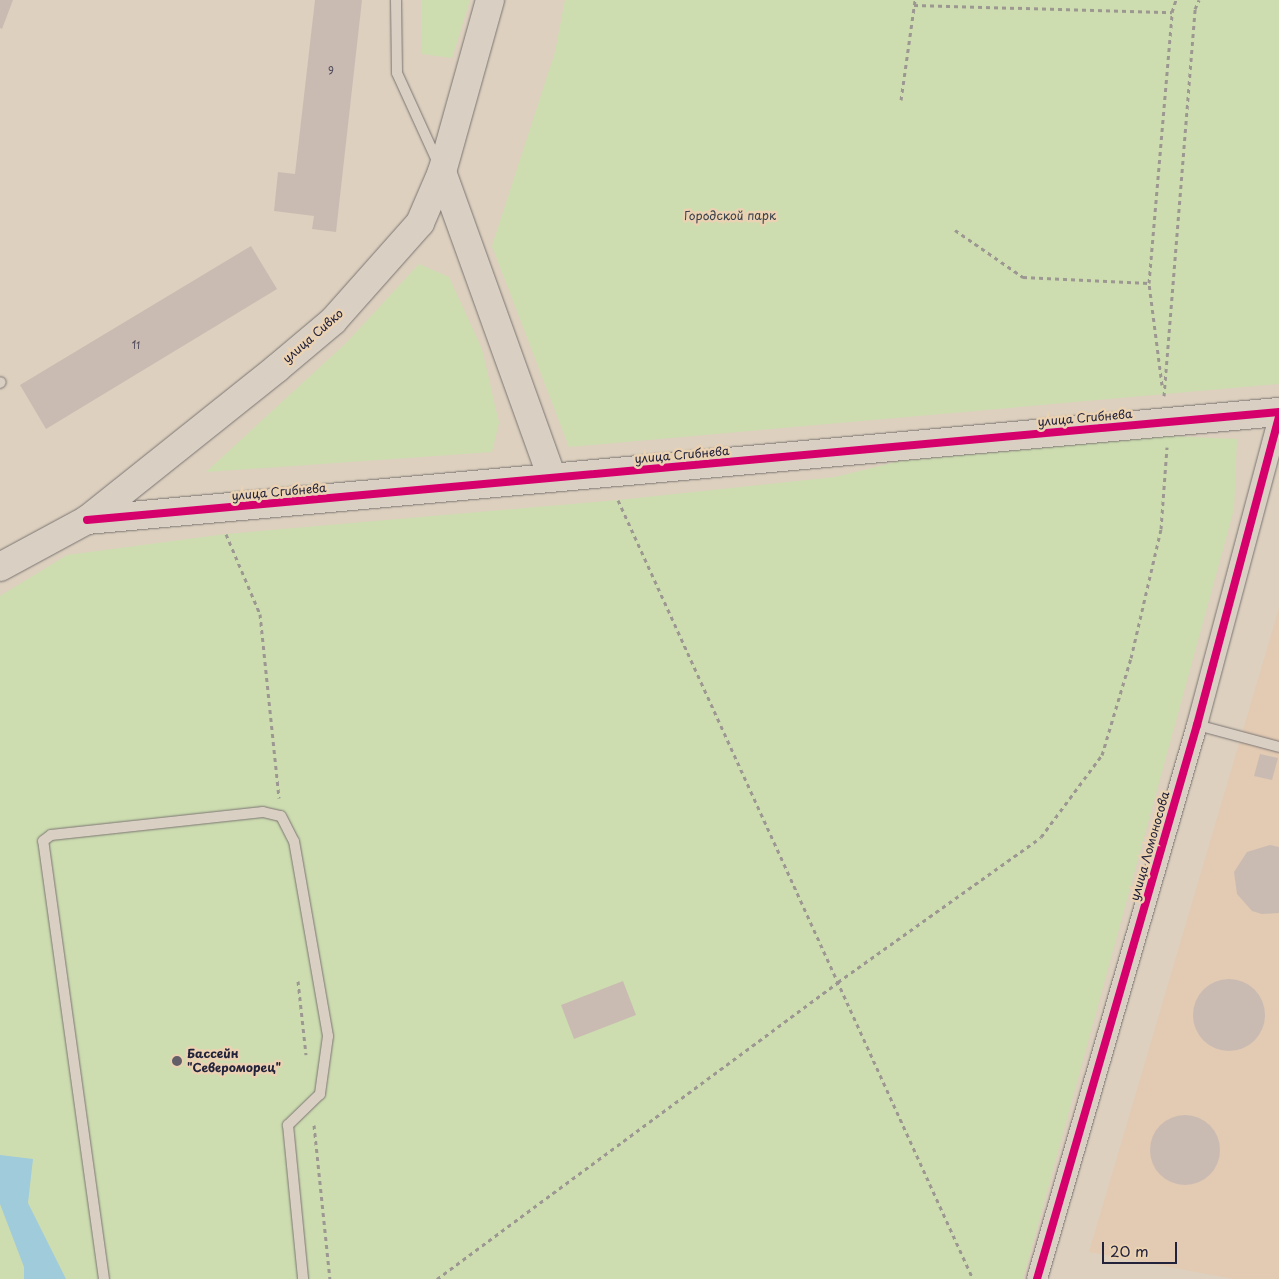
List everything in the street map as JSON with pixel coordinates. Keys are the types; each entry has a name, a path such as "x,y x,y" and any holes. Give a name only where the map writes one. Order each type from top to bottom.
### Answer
{"street":[{"name":"улица Сивко","path":"0,567 87,520 333,321 420,223 442,172 490,0"},
{"path":"442,172 552,478"},
{"name":"улица Сгибнева","path":"87,520 1279,412"},
{"name":"улица Ломоносова","path":"1037,1279 1197,725 1279,417"}],"lane":[{"path":"396,0 397,73 442,172"},
{"path":"1197,725 1279,747"},
{"path":"104,1279 43,842 51,835 263,812 281,816 294,841 328,1036 320,1094 288,1125 303,1279"}],"path":[{"path":"901,100 915,0"},
{"path":"437,1279 838,982 1041,837 1102,755 1132,658 1160,529 1169,422 1149,283 1172,12 1176,0"},
{"path":"1164,393 1195,9 1199,0"},
{"path":"914,5 1172,12"},
{"path":"955,230 1023,277 1149,283"},
{"path":"618,500 973,1279"}],"shaded area":[{"path":"1279,608 1279,1279 1233,1279 1089,1252"}],"green space":[{"path":"421,0 470,0 452,58 422,54"},
{"name":"Городской парк","path":"565,0 1279,0 1279,384 569,447 492,246 555,52"},
{"path":"419,264 449,277 482,349 499,423 492,452 206,472 346,343"},
{"path":"1168,436 1237,439 1234,509 1023,1279 0,1279 0,596 67,555 226,534 618,500 835,477 900,461"}],"water":[{"path":"0,1155 33,1159 28,1203 66,1279 24,1279 24,1267 0,1204"}],"building":[{"path":"0,0 13,0 2,29 0,28"},
{"path":"315,0 362,0 336,232 312,229 314,216 274,211 278,172 295,174"},
{"path":"251,246 277,289 46,429 20,385"},
{"path":"1260,754 1278,758 1272,780 1254,776"},
{"path":"1270,845 1279,847 1279,913 1262,914 1252,911 1237,894 1234,872 1247,852"},
{"path":"1229,979 1249,985 1259,995 1265,1015 1259,1035 1249,1045 1229,1051 1209,1045 1199,1035 1193,1015 1199,995 1209,985"},
{"path":"623,981 636,1015 574,1039 561,1005"},
{"path":"1185,1115 1198,1118 1210,1125 1217,1137 1220,1150 1217,1163 1210,1175 1198,1182 1185,1185 1172,1182 1160,1175 1153,1163 1150,1150 1153,1137 1160,1125 1172,1118"}],"cycle path":[{"path":"87,520 1279,412"},
{"path":"1037,1279 1197,725 1279,417"}],"place":[{"name":"Бассейн \"Североморец\"","path":"177,1061"}]}
